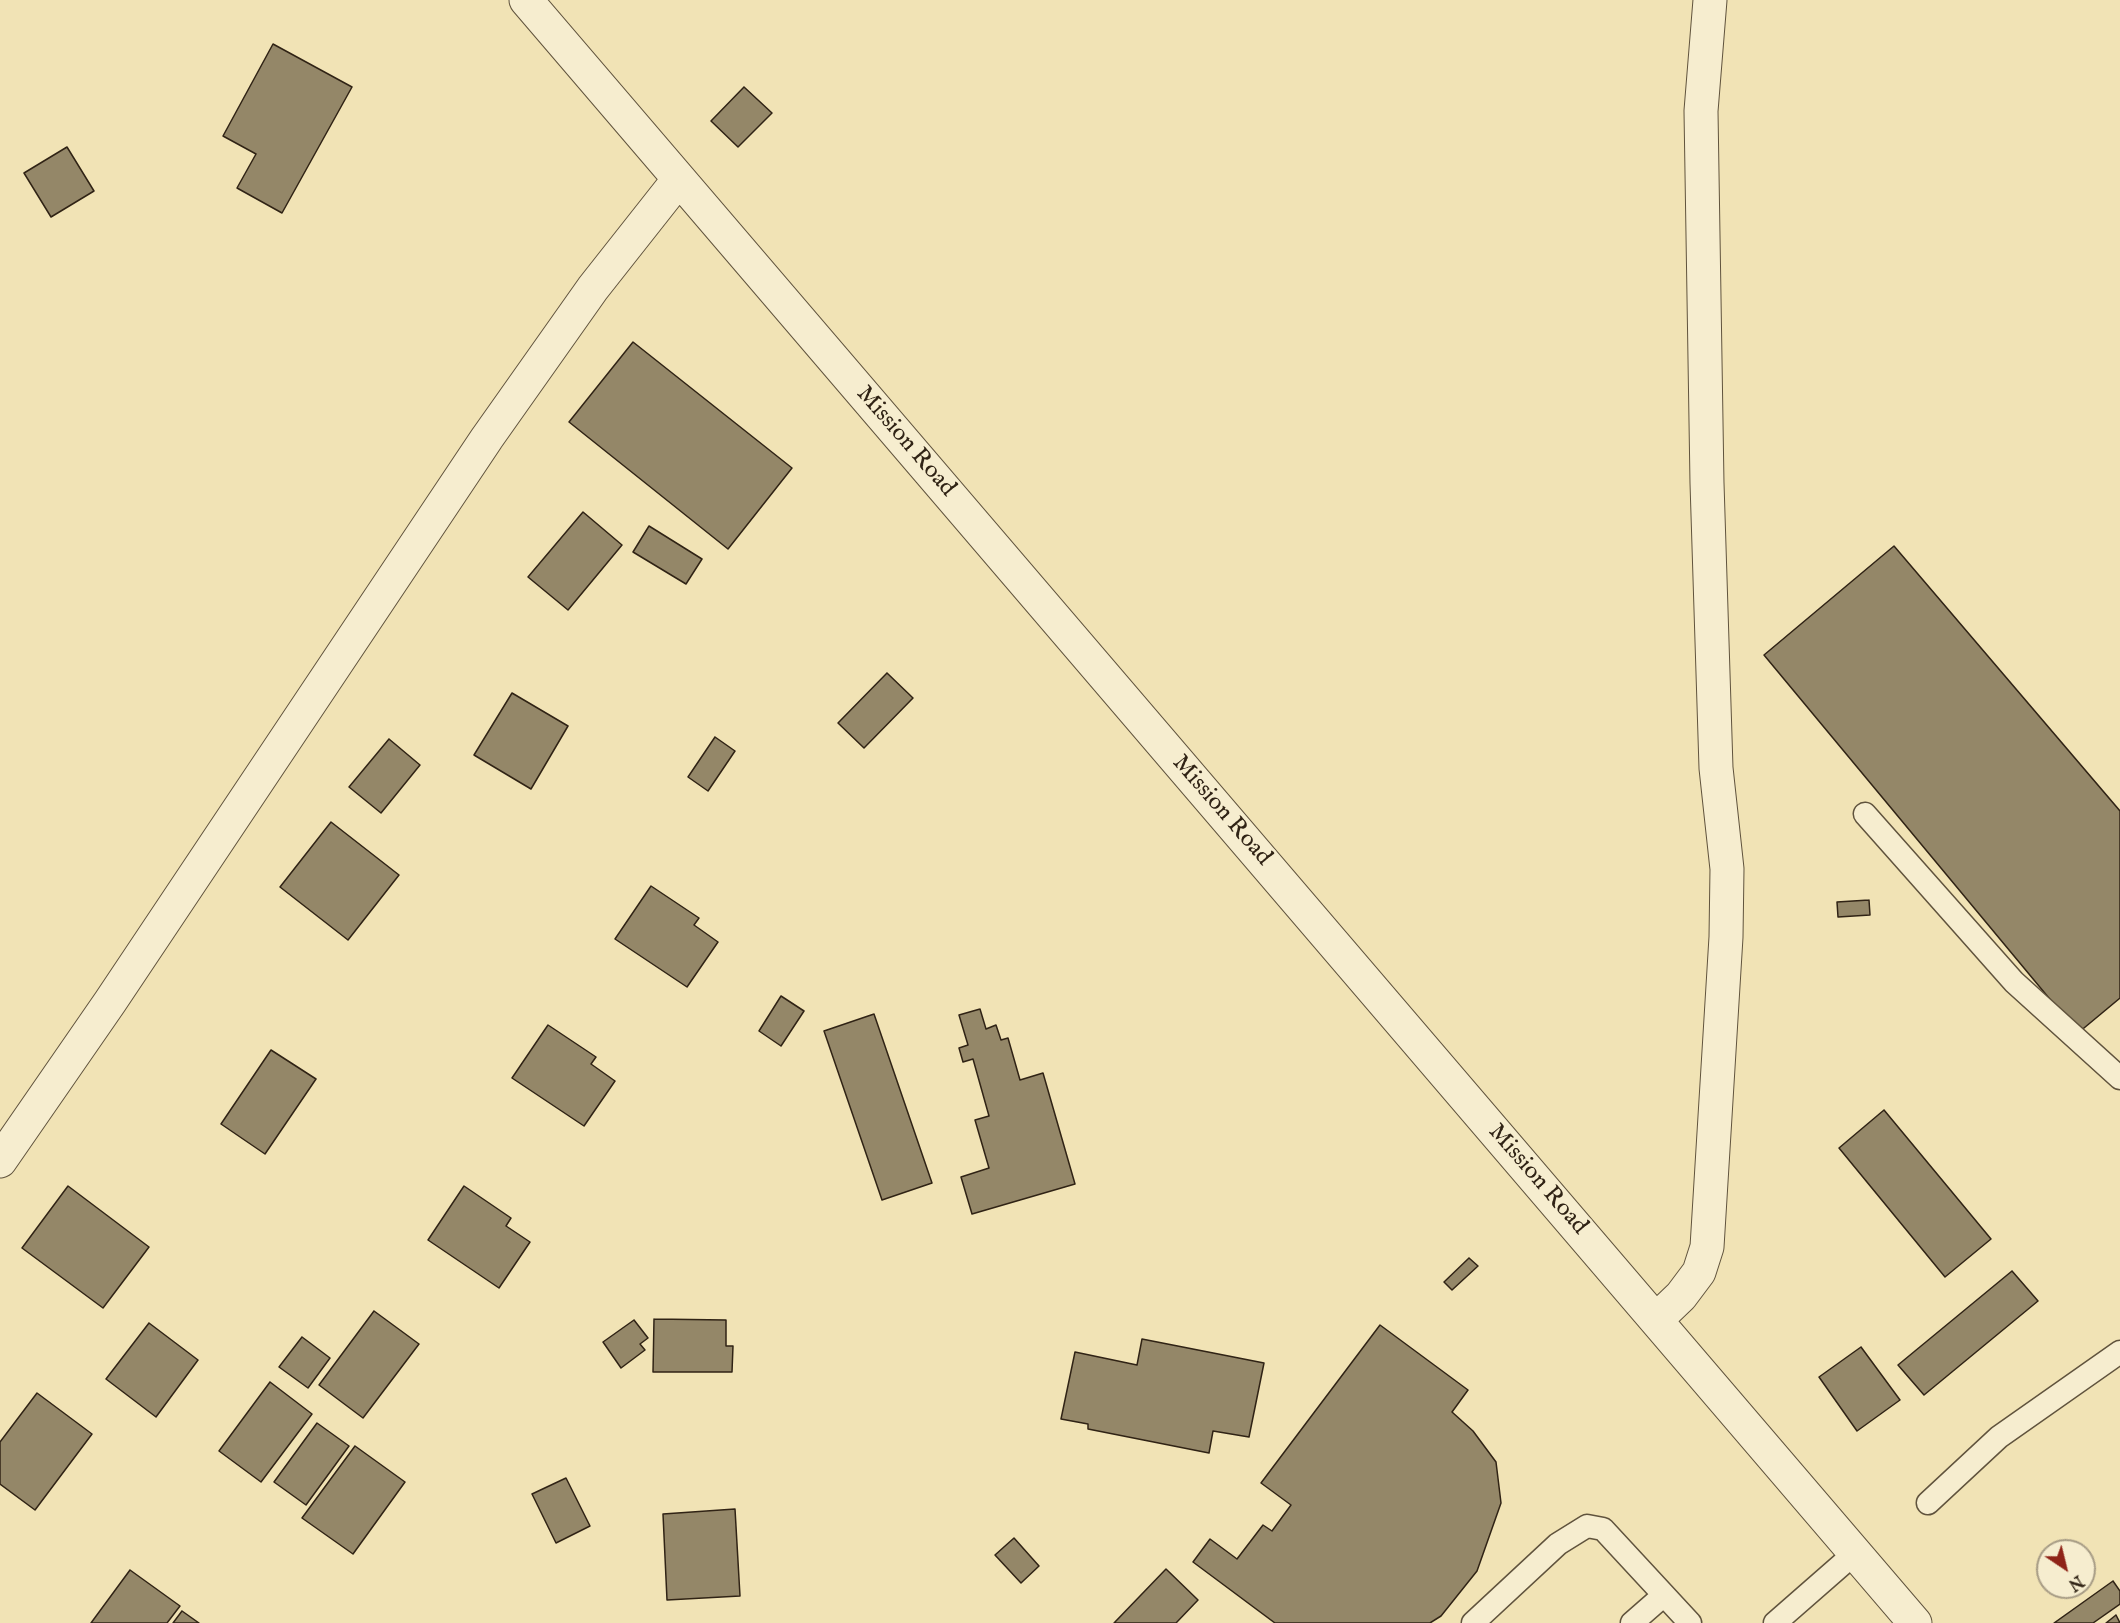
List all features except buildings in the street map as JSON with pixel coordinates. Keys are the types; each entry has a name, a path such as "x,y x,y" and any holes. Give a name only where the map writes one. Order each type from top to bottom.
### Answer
{"street":[{"name":"Mission Road","path":"526,0 1915,1623"},
{"path":"1657,1319 1681,1296 1699,1272 1707,1247 1726,938 1727,868 1716,768 1707,483 1701,111 1710,0"},
{"path":"0,1161 110,1002 487,438 593,288 679,178"}],"lane":[{"path":"1864,813 2014,982 2120,1078"},
{"path":"1928,1503 1999,1437 2120,1352"},
{"path":"1473,1623 1558,1544 1587,1526 1603,1529 1690,1623"},
{"path":"1775,1623 1855,1553"},
{"path":"1632,1623 1664,1595"}]}
